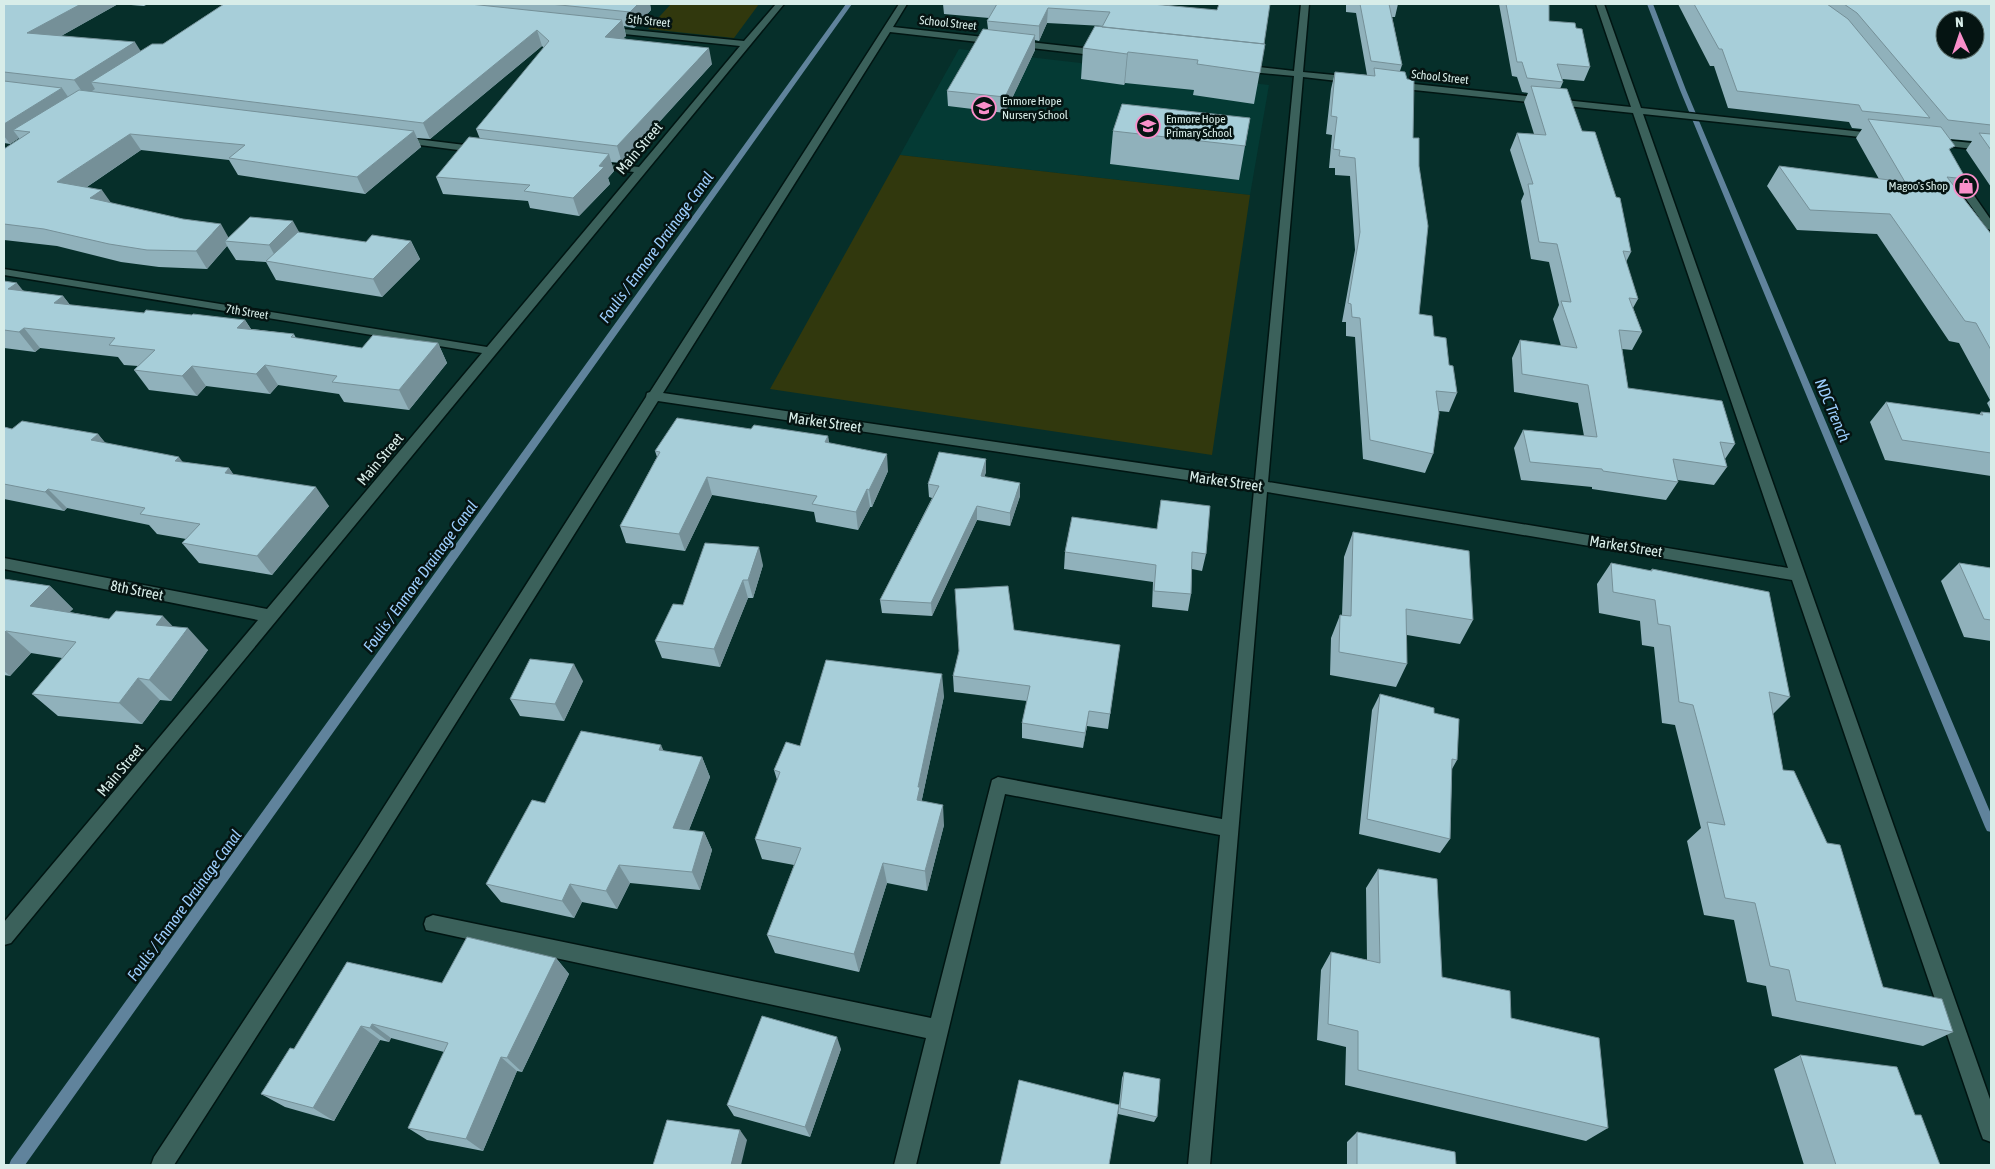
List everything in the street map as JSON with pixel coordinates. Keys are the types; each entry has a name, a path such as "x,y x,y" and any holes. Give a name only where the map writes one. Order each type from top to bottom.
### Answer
{"street":[{"name":"Main Street","path":"4,936 780,4"},
{"path":"162,1165 366,852 652,396 903,4"},
{"path":"1199,1165 1306,4"},
{"path":"1600,4 1991,1131"},
{"name":"5th Street","path":"598,28 747,44"},
{"name":"School Street","path":"886,29 1112,54"},
{"path":"1230,67 1367,82"},
{"name":"School Street","path":"1386,84 1893,138"},
{"path":"394,139 493,151"},
{"path":"1929,142 1991,148"},
{"path":"582,162 642,170"},
{"path":"1948,165 1991,227"},
{"name":"7th Street","path":"4,272 491,351"},
{"name":"Market Street","path":"652,396 1261,486 1798,575"},
{"name":"8th Street","path":"4,563 270,616"},
{"path":"904,1165 998,785 1230,829"},
{"path":"433,924 938,1030"}],"shaded area":[{"path":"671,4 759,4 734,38 648,29"},
{"name":"Enmore Hope Primary School","path":"959,49 1269,85 1250,195 900,155"},
{"path":"900,155 1250,195 1212,455 770,389"}],"building":[{"path":"4,4 81,4 27,33 135,42 74,80 4,72"},
{"path":"224,4 470,4 622,20 605,37 709,48 617,146 476,129 549,41 537,30 423,123 91,82 152,44 163,44"},
{"path":"550,4 638,4 630,12"},
{"path":"997,4 1152,4 1217,10 1219,4 1270,4 1264,44 1102,27 1110,12 1048,8 1039,26 987,21"},
{"path":"1360,4 1389,4 1402,65 1371,61"},
{"path":"1506,4 1549,4 1549,21 1575,23 1576,28 1582,29 1590,67 1557,64 1563,82 1527,78 1522,62 1517,62"},
{"path":"1694,4 1827,4 1848,19 1930,118 1862,111 1859,105 1737,91 1722,49 1719,49"},
{"path":"1844,4 1991,4 1991,125 1948,120 1857,13"},
{"path":"1095,26 1265,44 1260,73 1197,64 1198,60 1083,48"},
{"path":"983,29 1035,35 1005,97 947,91"},
{"path":"1374,68 1405,72 1407,79 1414,80 1413,138 1419,138 1419,166 1428,226 1419,314 1432,316 1434,336 1446,338 1449,365 1453,366 1457,393 1436,391 1439,413 1433,454 1370,440 1360,318 1352,317 1351,304 1348,303 1360,232 1355,158 1339,156 1340,150 1333,149 1337,117 1331,116 1335,72 1375,76"},
{"path":"4,81 62,88 4,124"},
{"path":"1531,86 1567,89 1582,131 1595,132 1616,197 1620,198 1631,252 1623,251 1638,299 1629,298 1642,332 1619,330 1628,388 1722,401 1735,444 1720,442 1727,467 1673,459 1678,482 1603,471 1602,469 1530,462 1523,430 1597,437 1588,385 1522,374 1520,340 1577,348 1561,301 1571,302 1557,244 1539,242 1528,184 1533,184 1517,133 1546,135"},
{"path":"79,90 414,131 357,177 229,158 245,145 130,134 57,182 102,190 90,198 183,219 221,224 196,251 147,250 109,244 44,229 4,224 4,149 30,132 13,130"},
{"path":"1122,104 1250,118 1245,146 1113,131"},
{"path":"1868,119 1941,127 1955,146 1949,149 1966,179 1947,177 1991,234 1991,350 1976,323 1965,321 1890,214 1810,210 1779,166 1905,182"},
{"path":"1979,133 1991,134 1991,150"},
{"path":"469,137 609,154 599,166 604,167 573,198 524,191 530,185 436,177"},
{"path":"250,217 293,221 269,245 225,241"},
{"path":"298,232 366,242 372,235 411,241 373,279 266,261"},
{"path":"4,281 17,283 8,289 63,296 54,303 144,313 146,310 245,320 237,328 294,334 291,337 362,348 373,335 438,343 399,390 332,382 337,376 265,365 256,374 192,366 182,376 134,370 155,350 109,345 115,338 24,328 19,332 4,330"},
{"path":"1886,402 1983,415 1981,412 1991,413 1991,453 1902,440"},
{"path":"677,418 751,429 754,425 828,436 825,442 887,454 856,512 812,504 817,496 707,477 679,534 620,526 660,452 655,451"},
{"path":"22,421 98,434 91,440 179,457 175,461 229,468 225,473 316,487 257,556 182,543 200,524 140,514 145,508 48,489 45,492 4,484 4,427 12,429"},
{"path":"939,452 986,459 981,476 1020,483 1010,513 977,506 931,603 880,600 939,486 928,484"},
{"path":"1161,500 1210,506 1206,554 1192,552 1191,594 1154,591 1156,565 1065,552 1072,517 1157,529"},
{"path":"1353,532 1469,551 1473,620 1406,609 1407,664 1339,652 1340,615 1351,616"},
{"path":"705,543 759,547 748,580 743,580 714,649 655,641 673,604 683,605"},
{"path":"1611,563 1652,571 1652,569 1769,592 1790,697 1769,692 1783,770 1794,771 1827,843 1840,845 1883,987 1942,999 1953,1032 1796,1001 1789,970 1770,966 1755,903 1725,898 1707,822 1725,825 1693,705 1679,702 1670,626 1658,624 1655,600 1613,592"},
{"path":"1959,563 1991,568 1991,620 1984,619"},
{"path":"4,579 50,586 30,606 109,619 116,611 163,616 156,625 188,628 149,680 138,678 119,703 32,694 76,642 6,631 4,633"},
{"path":"1008,586 1014,630 1120,645 1110,714 1089,711 1085,733 1022,723 1030,686 953,676 959,651 955,589"},
{"path":"530,659 574,664 555,704 510,699"},
{"path":"826,660 942,674 918,787 920,787 917,800 943,805 925,871 883,863 854,954 767,935 801,848 755,839 780,772 774,770 786,742 800,746"},
{"path":"1380,694 1434,708 1434,713 1459,719 1457,760 1452,759 1450,839 1367,819"},
{"path":"581,731 661,745 659,750 702,757 673,828 704,832 692,872 619,865 606,891 570,884 562,901 486,884 532,800 545,803"},
{"path":"1378,869 1437,879 1442,977 1510,991 1511,1018 1599,1038 1608,1128 1358,1070 1358,1031 1328,1024 1331,952 1380,963"},
{"path":"467,937 556,958 507,1058 501,1057 466,1139 408,1128 448,1043 372,1024 370,1028 361,1026 313,1108 261,1094 290,1048 294,1049 347,962 442,983"},
{"path":"762,1016 837,1037 805,1127 727,1105"},
{"path":"1800,1055 1897,1067 1915,1115 1921,1115 1940,1165 1836,1165"},
{"path":"1124,1072 1160,1079 1157,1117 1120,1108"},
{"path":"1019,1080 1119,1105 1109,1165 1000,1165"},
{"path":"667,1120 740,1130 731,1165 653,1165"},
{"path":"1357,1132 1455,1152 1456,1165 1357,1165"}],"waterway":[{"name":"Foulis / Enmore Drainage Canal","path":"16,1165 849,4"},
{"name":"NDC Trench","path":"1650,4 1683,90 1991,827"}],"place":[{"name":"Enmore Hope Nursery School","path":"984,108"},
{"name":"Enmore Hope Primary School","path":"1148,126"},
{"name":"Magoo's Shop","path":"1966,186"}]}
